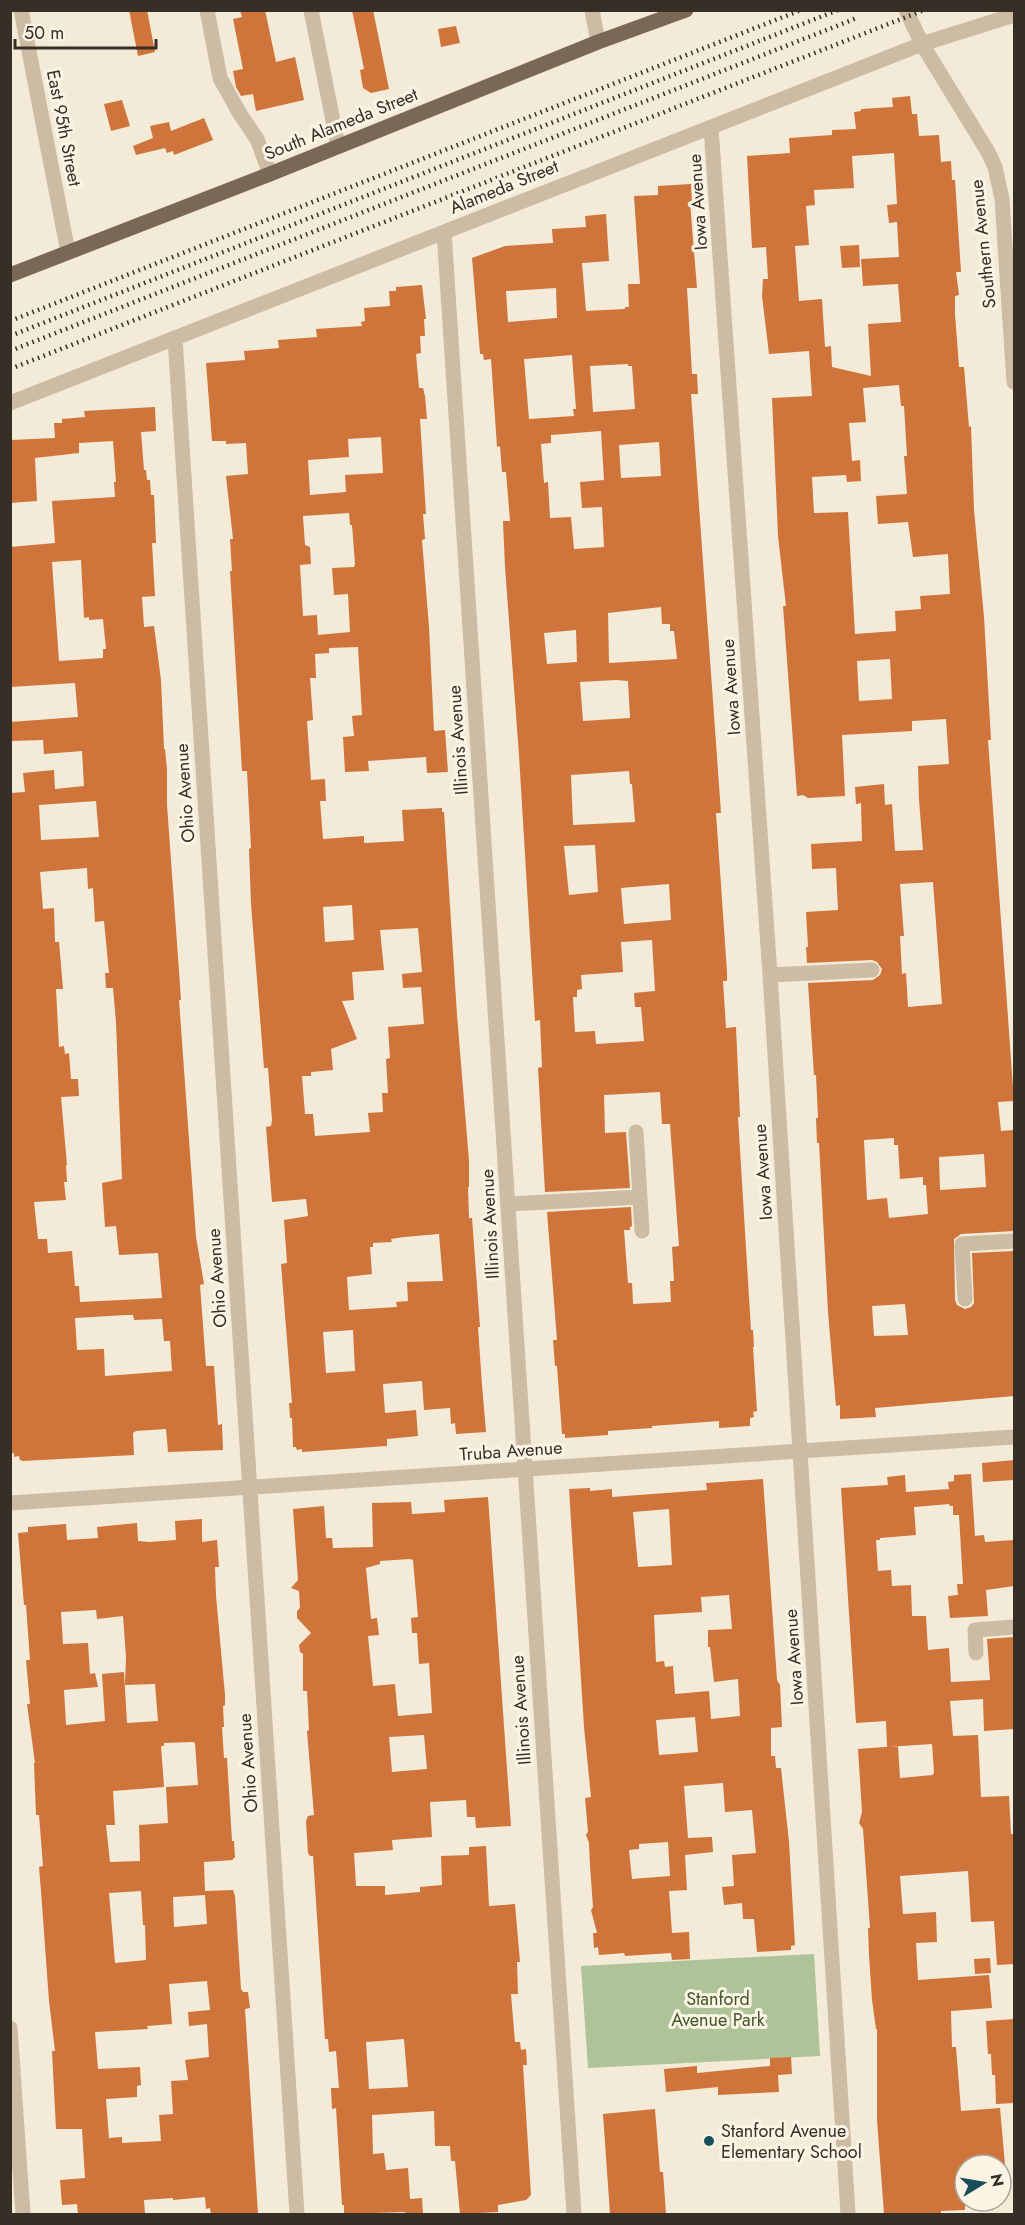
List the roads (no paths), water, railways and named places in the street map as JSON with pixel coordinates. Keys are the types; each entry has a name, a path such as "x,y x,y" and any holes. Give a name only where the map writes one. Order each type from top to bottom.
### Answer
{"main road":[{"name":"South Alameda Street","path":"10,275 270,174 598,42 686,10"}],"street":[{"name":"East 95th Street","path":"21,10 68,252"},
{"path":"207,10 220,78 257,139 270,174"},
{"path":"311,10 338,146"},
{"path":"592,10 598,42"},
{"name":"Southern Avenue","path":"907,13 922,44 995,167 1011,260 1014,382"},
{"name":"Alameda Street","path":"10,403 922,44 1014,15"},
{"name":"Iowa Avenue","path":"711,127 770,975 848,2214"},
{"name":"Illinois Avenue","path":"444,232 574,2214"},
{"name":"Ohio Avenue","path":"175,338 297,2214"},
{"path":"770,975 872,970"},
{"path":"636,1132 642,1231"},
{"path":"509,1204 640,1197"},
{"path":"965,1299 962,1244 1014,1241"},
{"name":"Truba Avenue","path":"10,1503 1014,1437"},
{"path":"976,1653 975,1630 1014,1628"},
{"path":"10,2028 23,2214"}],"railway":[{"path":"10,321 801,10"},
{"path":"10,336 838,10"},
{"path":"10,369 924,10"},
{"path":"10,351 857,18"}],"place":[{"name":"Stanford Avenue Elementary School","path":"709,2141"}],"park label":[{"name":"Stanford Avenue Park","path":"718,2009"}]}
